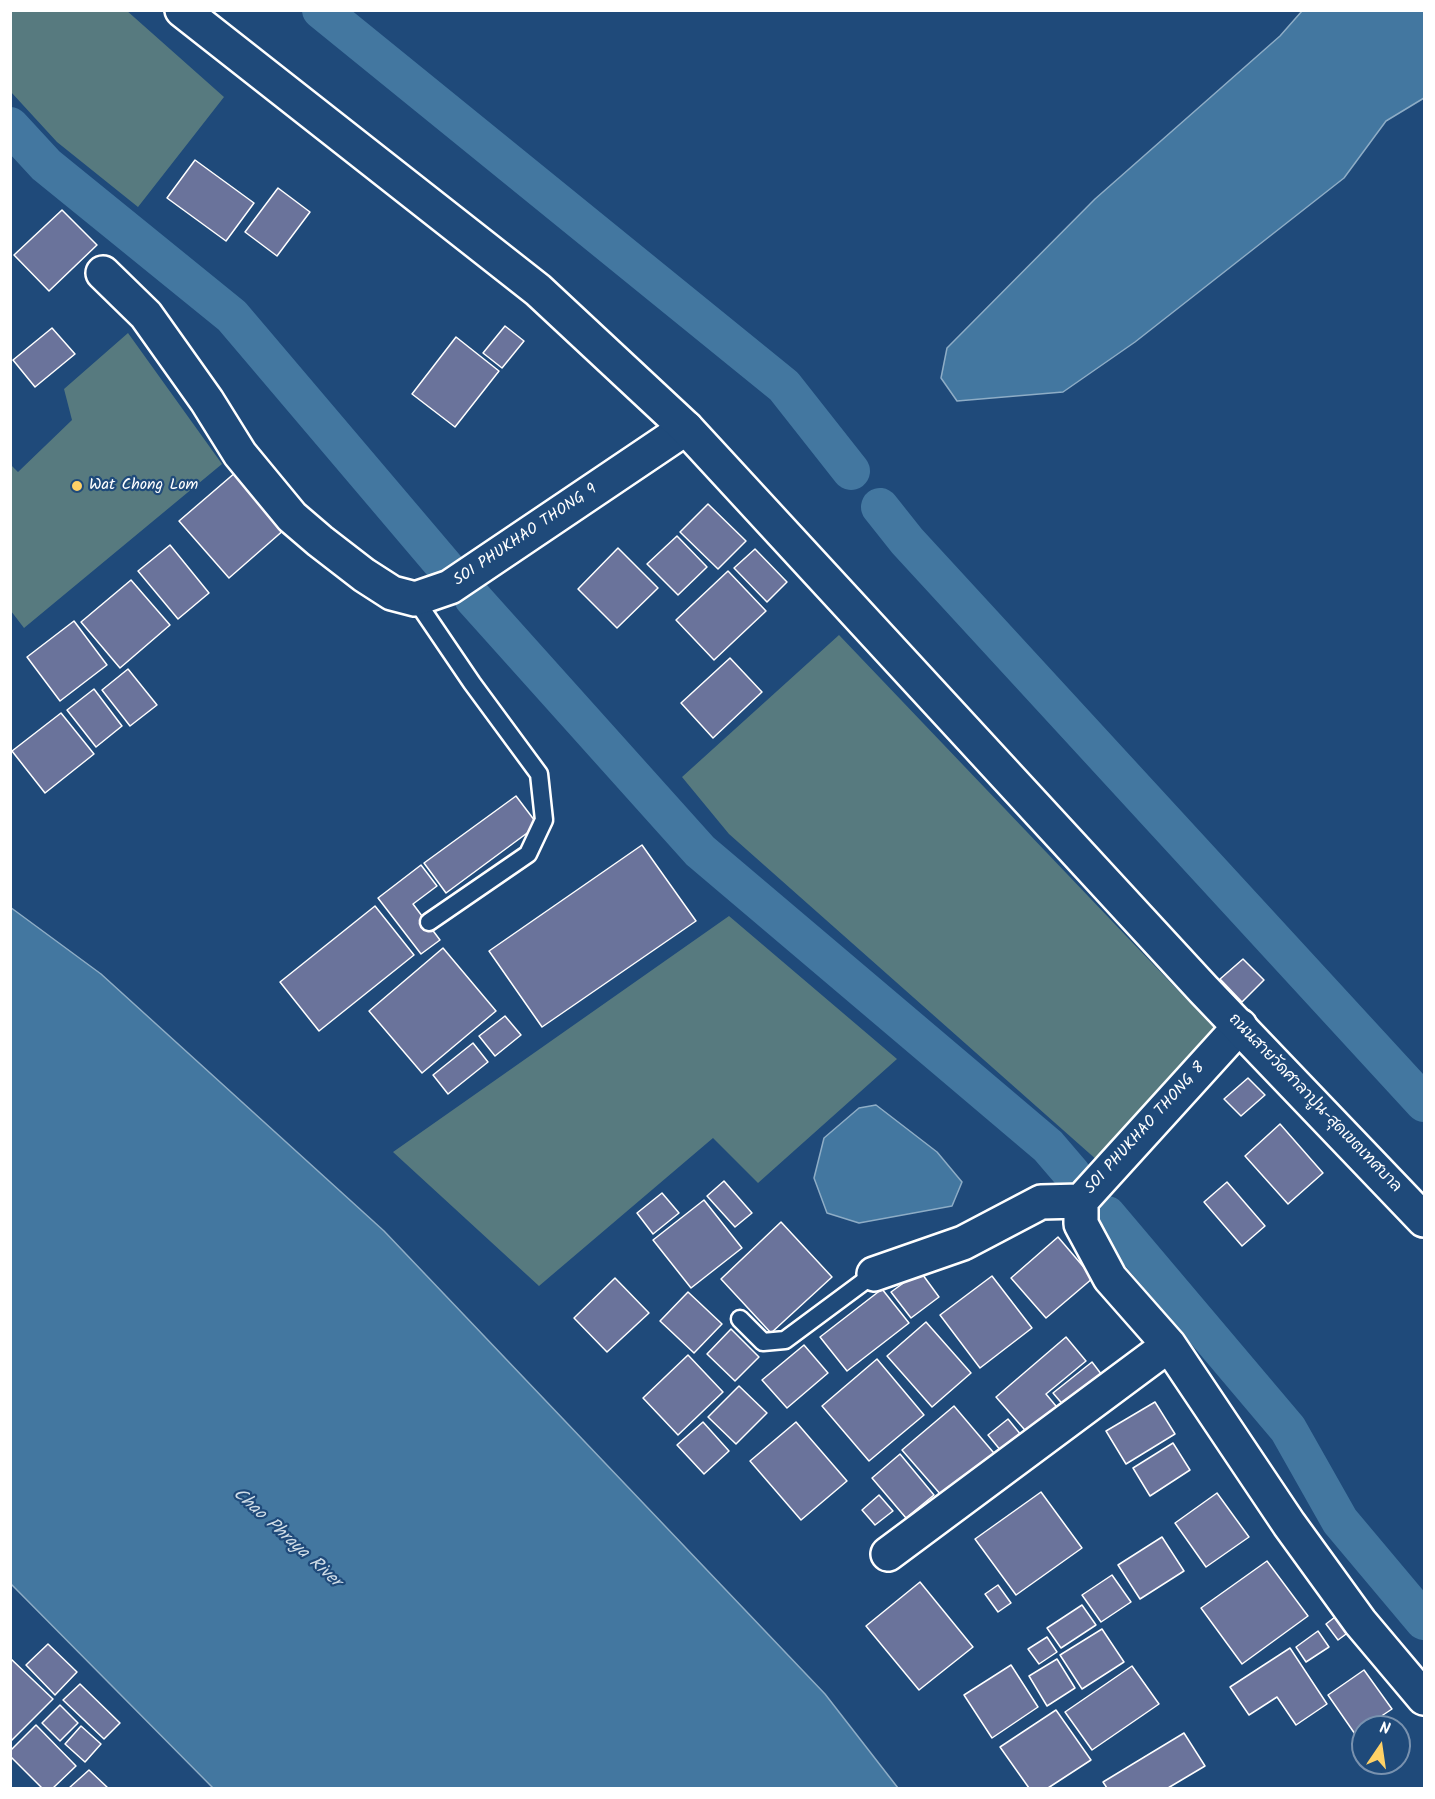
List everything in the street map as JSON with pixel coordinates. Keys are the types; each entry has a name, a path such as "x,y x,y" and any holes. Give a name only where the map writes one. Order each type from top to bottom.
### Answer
{"street":[{"name":"ถนนสายวัดศาลาปูน-สุดเขตเทศบาล","path":"182,10 538,290 686,428 1203,989 1425,1220"},
{"path":"103,273 146,315 207,401 240,454 292,517 364,575 392,593 415,599"},
{"name":"SOI PHUKHAO THONG 9","path":"415,599 450,587 686,428"},
{"name":"SOI PHUKHAO THONG 8","path":"874,1274 963,1243 1041,1202 1081,1201 1240,1026"},
{"path":"1081,1201 1081,1224 1110,1278 1169,1345 1289,1524 1354,1614 1425,1698"},
{"path":"888,1554 1169,1345"}],"lane":[{"path":"415,599 472,683 539,774 544,820 528,854 429,922"},
{"path":"740,1319 763,1342 785,1340 874,1274"}],"green space":[{"path":"126,10 224,97 138,207 57,142 11,92 11,11"},
{"path":"128,333 222,464 24,628 11,611 11,465 18,472 72,420 64,389"},
{"path":"839,635 1214,1028 1211,1049 1098,1161 729,834 682,777"},
{"path":"729,916 897,1059 758,1183 713,1138 539,1286 393,1152"}],"water":[{"path":"1302,11 1424,11 1424,98 1386,121 1344,178 1135,342 1063,392 957,401 941,378 947,348 1095,199 1280,36"},
{"name":"Chao Phraya River","path":"10,907 101,974 384,1231 825,1694 898,1788 213,1788 11,1584"},
{"path":"876,1105 937,1152 962,1182 952,1206 859,1223 827,1213 814,1178 824,1138 859,1108"}],"building":[{"path":"195,160 254,203 226,241 167,198"},
{"path":"278,188 310,212 277,256 245,232"},
{"path":"62,210 97,245 49,291 14,255"},
{"path":"505,326 524,341 502,368 483,353"},
{"path":"52,328 75,354 35,387 13,360"},
{"path":"456,337 499,371 455,427 412,394"},
{"path":"236,472 285,529 229,578 179,521"},
{"path":"708,504 746,541 718,569 680,532"},
{"path":"677,536 707,567 678,595 647,564"},
{"path":"170,545 209,593 178,619 138,571"},
{"path":"618,548 658,588 617,628 578,589"},
{"path":"755,549 787,582 767,602 734,568"},
{"path":"728,571 766,611 714,660 676,620"},
{"path":"131,580 170,625 120,668 81,622"},
{"path":"74,621 107,665 60,701 27,657"},
{"path":"730,658 762,692 713,738 681,703"},
{"path":"128,669 157,705 130,726 102,690"},
{"path":"94,689 122,726 96,747 67,710"},
{"path":"61,713 94,754 45,793 12,751"},
{"path":"516,796 538,825 446,893 424,863"},
{"path":"642,845 696,921 542,1027 489,951"},
{"path":"421,865 437,886 413,904 440,940 421,954 378,898"},
{"path":"375,906 414,955 319,1031 280,982"},
{"path":"443,948 496,1011 422,1073 369,1011"},
{"path":"1243,959 1264,980 1242,1002 1220,979"},
{"path":"505,1016 521,1035 495,1056 479,1036"},
{"path":"473,1043 488,1062 448,1094 433,1075"},
{"path":"1248,1078 1265,1095 1241,1116 1224,1099"},
{"path":"1280,1124 1323,1173 1288,1204 1245,1156"},
{"path":"724,1181 752,1213 735,1227 707,1196"},
{"path":"1227,1182 1265,1226 1242,1246 1204,1202"},
{"path":"662,1193 679,1213 653,1234 637,1213"},
{"path":"704,1200 742,1248 691,1288 653,1240"},
{"path":"781,1222 832,1277 771,1333 721,1279"},
{"path":"1058,1237 1093,1278 1046,1318 1011,1278"},
{"path":"920,1271 939,1297 911,1318 891,1292"},
{"path":"992,1276 1032,1328 980,1368 940,1315"},
{"path":"615,1278 649,1313 607,1352 574,1318"},
{"path":"882,1289 909,1323 847,1371 820,1337"},
{"path":"688,1292 722,1324 694,1353 660,1321"},
{"path":"926,1322 971,1373 932,1407 887,1356"},
{"path":"731,1329 759,1357 735,1381 707,1354"},
{"path":"1066,1337 1086,1361 1046,1394 1061,1412 1031,1437 996,1397"},
{"path":"804,1345 828,1373 787,1408 762,1380"},
{"path":"688,1355 723,1392 678,1435 643,1398"},
{"path":"877,1359 924,1415 869,1461 822,1406"},
{"path":"1092,1362 1108,1383 1071,1414 1053,1393"},
{"path":"739,1386 767,1413 736,1444 708,1417"},
{"path":"1155,1402 1175,1434 1126,1464 1106,1431"},
{"path":"954,1406 999,1459 948,1503 902,1450"},
{"path":"1008,1419 1026,1441 1006,1457 988,1435"},
{"path":"703,1422 729,1451 704,1474 677,1445"},
{"path":"796,1422 847,1481 801,1520 750,1461"},
{"path":"1173,1443 1190,1470 1150,1496 1133,1468"},
{"path":"900,1454 934,1495 906,1518 872,1478"},
{"path":"1041,1492 1082,1548 1016,1595 975,1539"},
{"path":"1217,1493 1249,1537 1206,1567 1175,1523"},
{"path":"879,1495 893,1511 875,1525 862,1510"},
{"path":"1162,1537 1184,1571 1140,1599 1118,1565"},
{"path":"1267,1561 1308,1616 1242,1664 1201,1608"},
{"path":"1112,1575 1131,1602 1101,1622 1082,1595"},
{"path":"920,1582 973,1647 919,1690 866,1626"},
{"path":"998,1585 1011,1603 998,1612 985,1594"},
{"path":"1082,1605 1096,1625 1061,1648 1047,1628"},
{"path":"1344,1610 1357,1626 1338,1640 1326,1624"},
{"path":"1102,1629 1124,1662 1082,1689 1060,1655"},
{"path":"1318,1631 1329,1647 1306,1662 1296,1647"},
{"path":"1047,1637 1057,1652 1039,1664 1028,1649"},
{"path":"48,1644 77,1672 55,1695 26,1665"},
{"path":"1290,1648 1327,1704 1296,1725 1277,1697 1249,1715 1230,1687"},
{"path":"10,1658 53,1699 10,1742"},
{"path":"1057,1659 1075,1688 1047,1706 1029,1676"},
{"path":"1011,1665 1038,1707 992,1738 964,1695"},
{"path":"1132,1666 1159,1704 1092,1750 1065,1712"},
{"path":"1364,1670 1392,1709 1383,1715 1351,1715 1351,1728 1328,1695"},
{"path":"80,1684 120,1723 104,1739 63,1700"},
{"path":"60,1705 78,1723 60,1741 42,1723"},
{"path":"1056,1710 1091,1760 1048,1788 1029,1788 1000,1747"},
{"path":"36,1725 76,1766 53,1788 42,1788 10,1756 10,1751"},
{"path":"81,1726 101,1744 85,1762 65,1744"},
{"path":"1184,1733 1205,1766 1168,1788 1107,1788 1103,1782"},
{"path":"89,1770 108,1788 69,1788"}],"waterway":[{"path":"321,10 784,386 851,471"},
{"path":"10,126 46,165 232,316 446,568"},
{"path":"880,507 907,541 1424,1103"},
{"path":"473,598 700,851 1048,1146 1072,1174"},
{"path":"1107,1215 1288,1429 1340,1521 1424,1621"}],"place":[{"name":"Wat Chong Lom","path":"77,486"}]}
